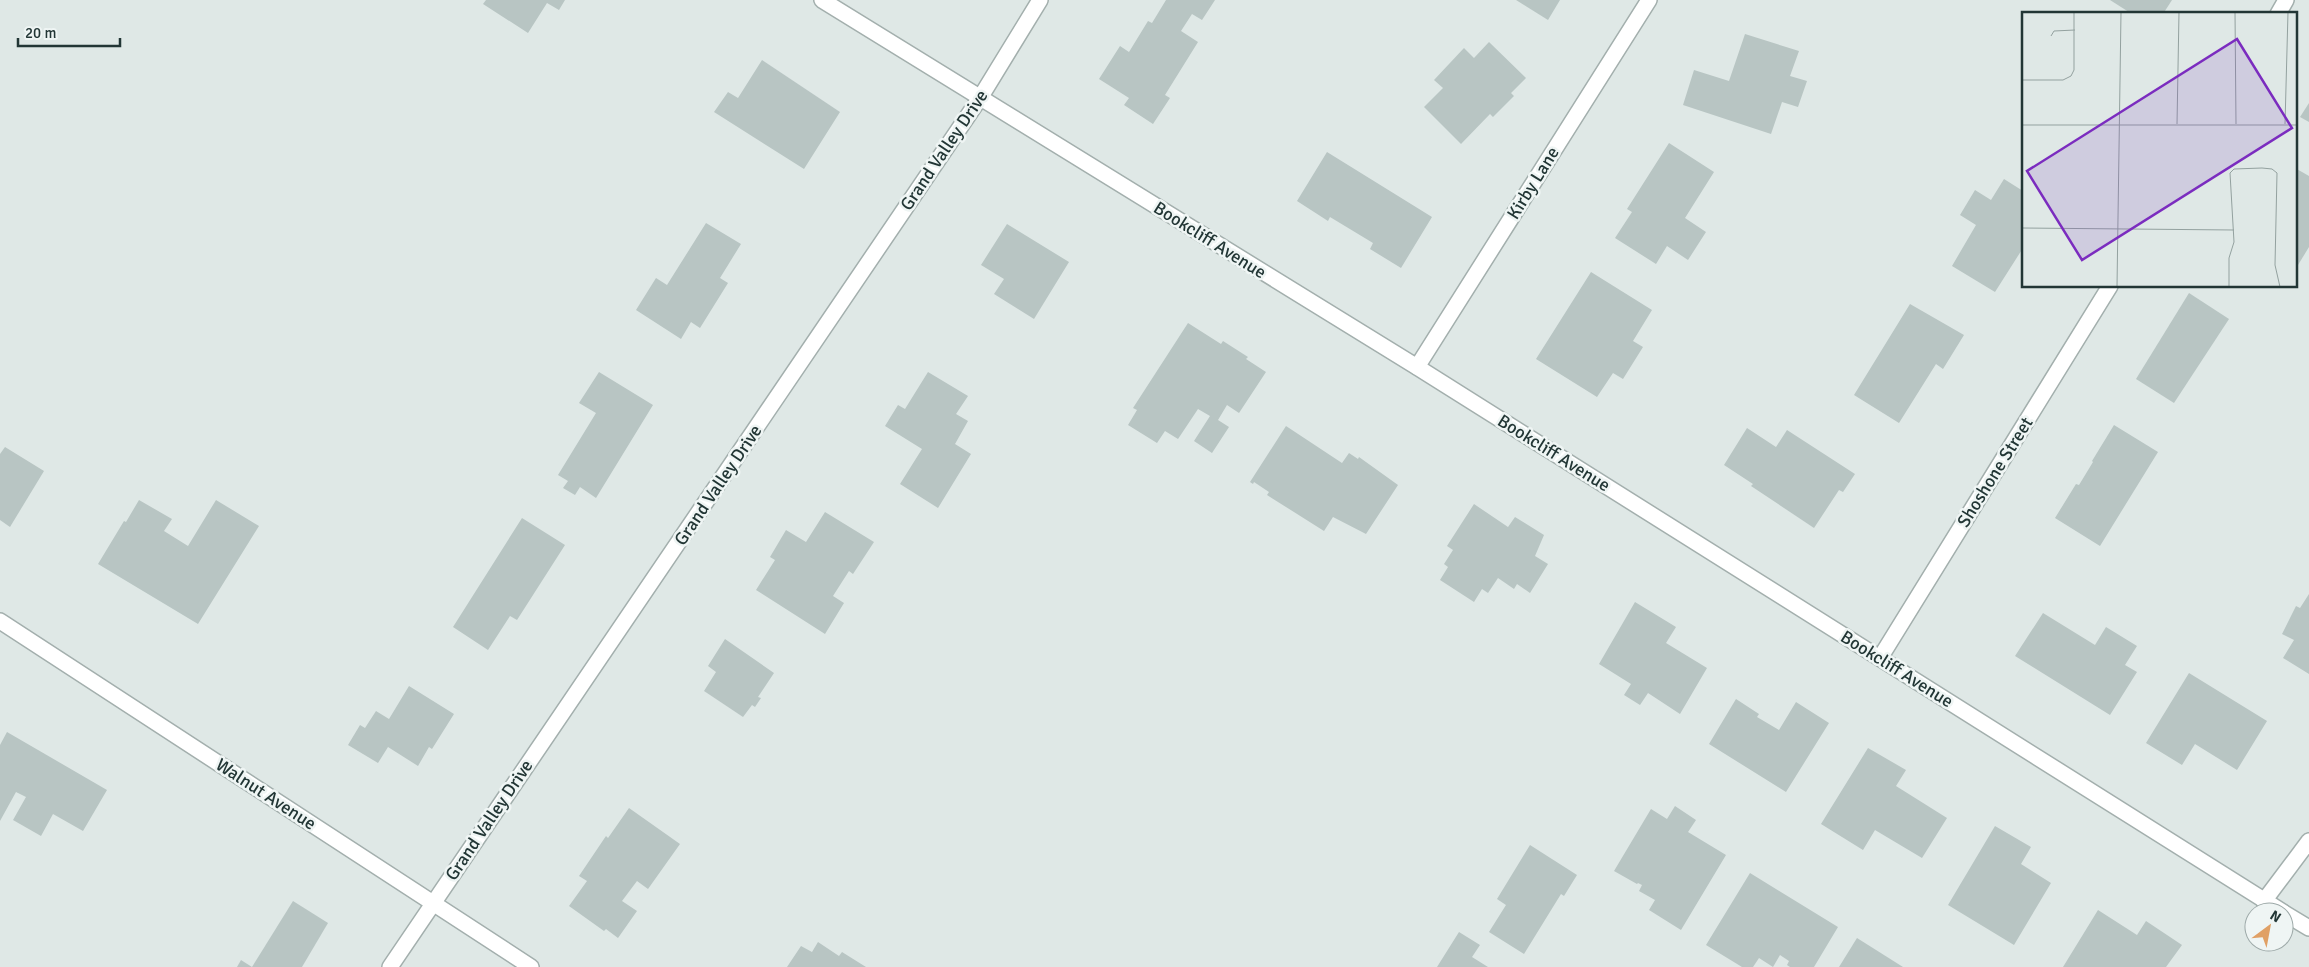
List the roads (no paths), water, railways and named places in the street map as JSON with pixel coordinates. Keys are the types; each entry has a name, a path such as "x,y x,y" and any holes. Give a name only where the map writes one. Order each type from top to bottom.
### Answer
{"street":[{"name":"Bookcliff Avenue","path":"822,0 1417,367 2264,901"},
{"name":"Grand Valley Drive","path":"390,967 980,98 1040,0"},
{"name":"Kirby Lane","path":"1417,367 1649,0"},
{"path":"2279,12 2286,0"},
{"name":"Shoshone Street","path":"1880,658 2109,288"},
{"name":"Walnut Avenue","path":"0,621 531,967"},
{"path":"2264,901 2309,841"},
{"name":"Bookcliff Avenue","path":"2294,919 2309,928"}]}
